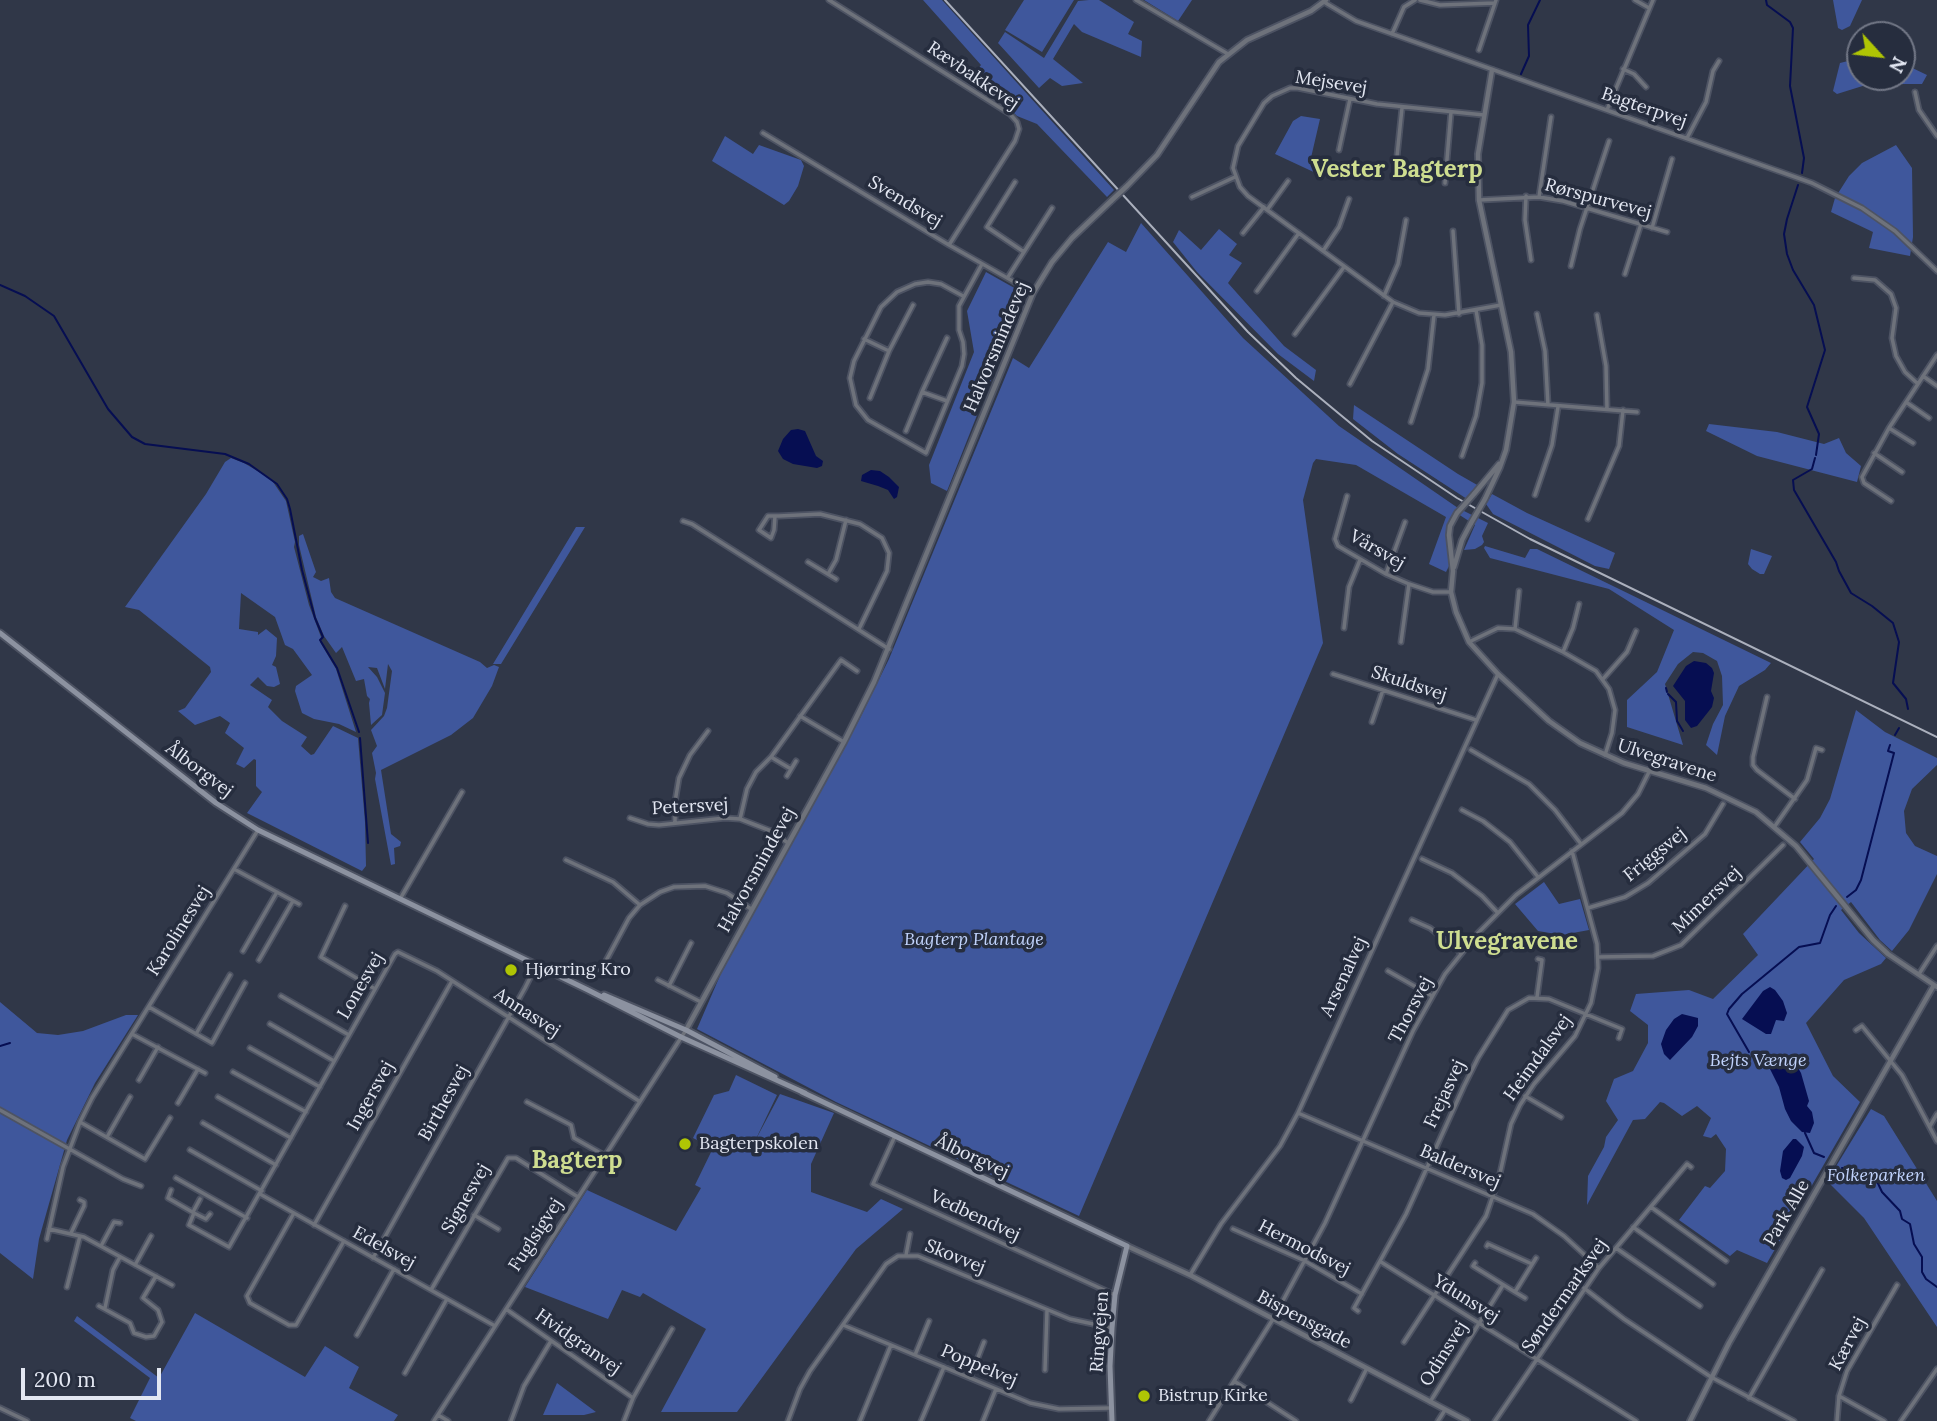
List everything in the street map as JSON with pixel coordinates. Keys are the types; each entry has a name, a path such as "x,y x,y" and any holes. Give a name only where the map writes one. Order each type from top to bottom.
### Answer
{"main road":[{"name":"Ålborgvej","path":"0,633 216,803 258,830 681,1037 1127,1246"},
{"name":"Ålborgvej","path":"588,990 686,1030 805,1093"},
{"name":"Ringvejen","path":"1112,1421 1112,1328 1115,1295 1127,1246"}],"street":[{"name":"Rævbakkevej","path":"829,0 1010,114 1017,122 1019,129 1015,141 949,245"},
{"path":"1136,0 1228,54"},
{"path":"1392,34 1404,7 1418,0 1440,5 1496,2 1479,50"},
{"path":"1635,0 1649,8"},
{"path":"1607,110 1653,0"},
{"name":"Halvorsmindevej","path":"686,1030 844,742 889,649 1033,293 1052,262 1072,238 1157,155 1210,73 1228,54 1247,40 1307,13 1325,1"},
{"name":"Bagterpvej","path":"1325,1 1356,21 1790,175 1841,197 1895,230 1937,269"},
{"path":"1687,138 1706,102 1713,71 1719,61"},
{"path":"1623,69 1634,74 1646,87"},
{"name":"Ulvegravene","path":"1452,571 1462,540 1485,499 1503,457 1509,440 1514,402 1511,352 1479,200 1478,154 1492,70"},
{"name":"Mejsevej","path":"1234,177 1233,162 1238,146 1264,103 1290,88 1402,108 1484,115"},
{"path":"1915,92 1919,110 1937,136"},
{"path":"1339,150 1350,99"},
{"path":"1396,166 1402,108"},
{"path":"1445,183 1451,112"},
{"path":"1539,197 1551,117"},
{"name":"Svendsvej","path":"763,133 1033,293"},
{"path":"1571,266 1586,208 1609,141"},
{"path":"1652,228 1672,159"},
{"path":"1192,197 1234,177 1244,192 1265,209 1384,296 1410,310 1434,315 1459,314 1501,305"},
{"path":"1243,233 1288,181"},
{"path":"1015,183 988,227 1024,252"},
{"path":"1526,196 1525,219 1531,260"},
{"name":"Rørspurvevej","path":"1479,200 1539,197 1667,232"},
{"path":"1323,251 1339,227 1349,199"},
{"path":"1008,278 1052,208"},
{"path":"1384,296 1398,264 1406,219"},
{"path":"1625,274 1640,224"},
{"path":"1453,231 1459,314"},
{"path":"1256,291 1299,233"},
{"path":"963,296 941,284 928,282 907,287 889,298 881,307 854,361 850,378 856,405 868,420 926,453 962,366 964,354 958,317 963,296 982,264"},
{"path":"1295,334 1344,267"},
{"path":"1854,278 1875,280 1891,294 1896,308 1892,338 1896,356 1905,372 1919,384"},
{"path":"1350,384 1393,302"},
{"path":"870,398 889,351 913,305"},
{"path":"1462,456 1476,416 1482,383 1482,345 1476,310"},
{"path":"1537,314 1545,351 1548,405"},
{"path":"1410,422 1428,369 1434,315"},
{"path":"1597,315 1606,366 1607,409"},
{"path":"864,338 889,351"},
{"path":"906,431 947,338"},
{"path":"1891,500 1862,481 1874,453 1937,355"},
{"path":"1923,376 1937,386"},
{"path":"922,392 947,401"},
{"path":"1514,402 1637,412"},
{"path":"1906,402 1928,418"},
{"path":"1535,495 1552,445 1558,407"},
{"path":"1588,519 1619,446 1623,411"},
{"path":"1889,428 1913,443"},
{"path":"1874,453 1902,472"},
{"name":"Ulvegravene","path":"1503,457 1491,476 1457,513 1450,526 1451,592 1460,624 1469,642 1498,674 1549,721 1580,743 1649,772 1730,797 1756,811 1796,846 1888,954 1936,986"},
{"name":"Vårsvej","path":"1347,496 1336,542 1360,560 1386,574 1433,592 1451,592"},
{"path":"775,516 771,538 759,530 768,516 820,514 860,524 885,542 889,553 887,571 859,629"},
{"path":"828,574 836,560 846,520"},
{"path":"683,521 692,524 889,649"},
{"path":"1386,574 1405,522"},
{"path":"1344,628 1349,587 1360,560"},
{"path":"808,562 836,579"},
{"path":"1401,642 1409,584"},
{"path":"1515,629 1520,592"},
{"path":"1563,652 1579,604"},
{"path":"1469,642 1498,628 1515,629 1588,665 1609,688 1615,710 1605,755"},
{"path":"1603,679 1627,652 1636,631"},
{"path":"740,818 756,772 771,757 841,660 857,671"},
{"name":"Skuldsvej","path":"1333,674 1476,720"},
{"name":"Arsenalvej","path":"1190,1275 1221,1224 1280,1146 1298,1113 1498,674"},
{"path":"1372,722 1383,690"},
{"path":"1767,697 1753,765 1795,799"},
{"path":"800,716 844,742"},
{"path":"676,823 674,802 679,778 690,755 708,732"},
{"path":"1774,826 1807,780 1816,748 1822,750"},
{"path":"1471,750 1529,784 1555,810 1581,844"},
{"path":"771,757 791,769"},
{"path":"787,776 796,761"},
{"name":"Thorsvej","path":"1209,1421 1273,1319 1305,1261 1364,1141 1413,1031 1432,996 1461,953 1497,912 1538,877 1622,814 1638,794 1649,772"},
{"path":"400,899 463,792"},
{"name":"Friggsvej","path":"1588,908 1625,897 1648,883 1705,834 1723,804"},
{"path":"1462,810 1483,821 1510,842 1538,877"},
{"name":"Petersvej","path":"630,818 648,824 740,818 771,831 788,843"},
{"name":"Karolinesvej","path":"47,1239 58,1186 80,1122 258,830"},
{"name":"Mimersvej","path":"1598,957 1653,956 1681,945 1783,845"},
{"name":"Heimdalsvej","path":"1404,1342 1482,1225 1494,1196 1510,1124 1525,1096 1567,1045 1586,1014 1594,992 1598,957 1595,932 1572,851"},
{"path":"1422,859 1452,873 1497,912"},
{"path":"566,860 613,882 640,905"},
{"path":"234,869 299,904"},
{"path":"601,970 620,932 640,905 674,887 695,885 714,888 751,909"},
{"path":"243,951 277,892"},
{"path":"259,960 293,901"},
{"path":"345,906 321,957 375,989"},
{"path":"1412,920 1430,928 1461,953"},
{"path":"669,986 691,943"},
{"path":"1919,974 1937,946"},
{"name":"Lonesvej","path":"171,1190 168,1198 194,1212 189,1226 228,1247 398,952"},
{"name":"Annasvej","path":"398,952 452,981 639,1101"},
{"path":"1538,959 1542,960 1537,997 1549,999 1622,1029 1619,1038"},
{"name":"Birthesvej","path":"373,1258 530,978 527,960"},
{"path":"1388,971 1432,996"},
{"path":"196,1034 230,975"},
{"path":"658,980 701,1002"},
{"name":"Ingersvej","path":"314,1225 452,981"},
{"path":"149,1007 213,1042 245,983"},
{"name":"Park Alle","path":"1690,1421 1711,1377 1936,986"},
{"name":"Lonesvej","path":"281,996 349,1035"},
{"name":"Frejasvej","path":"1358,1311 1354,1308 1406,1214 1464,1086 1498,1024 1514,1004 1537,997"},
{"path":"270,1024 334,1061"},
{"path":"1856,1030 1862,1026 1910,1086 1937,1141"},
{"name":"Fuglsigvej","path":"434,1421 686,1030"},
{"path":"132,1034 205,1073"},
{"path":"139,1080 158,1047"},
{"path":"250,1048 320,1087"},
{"path":"178,1103 198,1069"},
{"path":"233,1072 306,1112"},
{"path":"1525,1096 1561,1117"},
{"path":"107,1137 130,1097"},
{"path":"219,1097 291,1138"},
{"path":"527,1102 571,1125 574,1138 604,1155"},
{"path":"0,1110 123,1179 141,1186"},
{"name":"Baldersvej","path":"1298,1113 1534,1214 1550,1224 1599,1268"},
{"path":"1930,1126 1937,1114"},
{"path":"80,1122 146,1158 170,1118"},
{"path":"203,1123 276,1165"},
{"name":"Vedbendvej","path":"895,1136 873,1184 1115,1295"},
{"path":"190,1150 261,1193"},
{"name":"Signesvej","path":"431,1290 504,1162 512,1156 578,1197"},
{"name":"Søndermarksvej","path":"1495,1421 1599,1268 1687,1164 1691,1167"},
{"path":"176,1178 247,1218"},
{"name":"Edelsvej","path":"261,1193 495,1326"},
{"path":"200,1199 194,1212 206,1219 210,1214"},
{"path":"71,1233 85,1203 80,1200"},
{"path":"1651,1207 1726,1261"},
{"path":"294,1213 247,1296 250,1303 289,1325 296,1325 344,1241"},
{"path":"474,1215 498,1229"},
{"path":"101,1246 115,1221 120,1223"},
{"path":"1633,1227 1713,1284"},
{"path":"49,1229 80,1236 172,1285"},
{"name":"Hermodsvej","path":"1233,1229 1305,1261 1362,1294"},
{"path":"906,1255 910,1234"},
{"path":"67,1287 80,1236"},
{"path":"135,1265 151,1236"},
{"path":"1487,1246 1488,1244 1532,1264"},
{"name":"Bispensgade","path":"1127,1246 1190,1275 1366,1370 1468,1421"},
{"path":"1616,1248 1700,1306"},
{"path":"105,1309 113,1270 120,1256"},
{"name":"Skovvej","path":"788,1421 810,1371 886,1264 898,1256 918,1256 1047,1311 1090,1325 1112,1328"},
{"path":"1514,1292 1536,1258"},
{"name":"Ydunsvej","path":"1381,1262 1636,1421"},
{"path":"1475,1263 1473,1266 1525,1298"},
{"path":"357,1335 394,1269"},
{"path":"1749,1398 1822,1270"},
{"path":"99,1306 129,1322 134,1333 147,1338 155,1335 162,1323 159,1311 143,1298 156,1276"},
{"name":"Odinsvej","path":"1430,1402 1503,1285"},
{"name":"Kærvej","path":"1837,1421 1839,1396 1847,1371 1897,1285"},
{"path":"1584,1288 1624,1319 1711,1377 1794,1421"},
{"path":"405,1373 447,1299"},
{"name":"Hvidgranvej","path":"506,1309 633,1398"},
{"path":"1045,1370 1047,1311"},
{"path":"915,1355 929,1321"},
{"name":"Poppelvej","path":"843,1325 1030,1403 1059,1409 1111,1408"},
{"path":"624,1421 633,1398 672,1329"},
{"path":"511,1421 524,1386 551,1341"},
{"path":"970,1378 985,1342"},
{"path":"860,1421 891,1345"},
{"path":"921,1421 944,1367"},
{"path":"1901,1421 1937,1369"},
{"path":"1351,1400 1366,1370"},
{"path":"1234,1381 1296,1421"},
{"path":"983,1421 996,1389"},
{"path":"1839,1396 1884,1421"},
{"path":"0,1408 27,1421"},
{"path":"1438,1421 1445,1410"},
{"path":"438,1415 448,1421"}],"green space":[{"path":"923,0 942,0 1114,190 1107,197 1037,124 1017,116 974,74 981,65"},
{"path":"1024,0 1074,0 1042,52 1005,30"},
{"path":"1099,0 1134,22 1128,34 1142,41 1141,57 1082,32 1074,24 1053,59 1083,83 1062,86 1050,78 1039,88 998,43 1005,32 1044,58 1078,1"},
{"path":"1144,0 1192,0 1178,21"},
{"path":"1833,0 1862,0 1852,21 1846,21 1846,28 1842,30 1838,28"},
{"path":"1846,62 1847,91 1837,94 1833,91 1840,63"},
{"path":"1916,70 1927,75 1922,84 1916,84"},
{"path":"1301,116 1320,119 1310,162 1322,167 1320,175 1275,154 1293,121"},
{"path":"725,136 753,154 759,145 801,160 804,166 798,186 789,201 784,205 712,161"},
{"path":"1896,145 1912,168 1913,237 1910,256 1869,248 1873,232 1831,212 1835,198 1849,176 1862,163"},
{"name":"Bagterp Plantage","path":"1141,223 1243,338 1339,426 1458,508 1488,523 1482,536 1482,545 1464,550 1475,525 1455,512 1450,518 1447,533 1450,564 1446,572 1429,564 1446,517 1356,465 1316,459 1313,463 1303,500 1323,643 1079,1216 836,1102 697,1029 722,971 859,720 889,659 1013,358 1029,368 1108,242 1126,252"},
{"path":"1219,229 1237,244 1229,255 1242,263 1228,283 1284,346 1316,370 1314,381 1278,354 1197,272 1173,242 1179,230 1201,250"},
{"path":"986,272 1025,294 947,491 931,483 929,465 974,352 967,311"},
{"path":"1354,405 1479,486 1467,499 1398,454 1353,419"},
{"path":"1709,424 1777,432 1824,444 1839,438 1846,453 1861,466 1857,482 1757,456 1706,431"},
{"path":"231,458 271,479 286,501 294,547 309,605 321,637 320,642 336,669 356,732 302,713 296,686 312,675 293,649 285,645 275,617 241,593 239,629 258,632 258,635 266,629 277,638 276,656 272,665 276,667 280,684 267,686 258,677 250,685 272,700 268,707 282,721 307,737 301,746 311,755 333,726 358,738 365,822 366,866 362,871 247,813 262,792 256,786 256,760 244,768 236,764 244,748 225,733 230,723 220,716 195,725 178,711 185,708 211,672 210,667 139,610 125,607 206,494 225,462"},
{"path":"1492,494 1615,553 1609,569 1595,566 1493,514 1486,504"},
{"path":"576,527 585,527 501,664 493,664"},
{"path":"303,534 316,572 313,577 321,581 329,578 331,592 335,598 480,662 487,668 494,665 499,667 492,686 473,718 451,735 381,770 391,834 401,842 400,846 394,848 395,864 391,865 375,779 372,753 377,746 371,730 384,716 387,708 392,671 388,664 385,689 377,668 368,667 385,693 382,715 371,725 370,699 364,679 356,681 342,647 336,653 324,636 316,617 299,545 299,536"},
{"path":"1485,546 1525,558 1530,549 1537,549 1771,663 1765,670 1739,686 1725,716 1717,755 1706,745 1723,705 1722,676 1717,661 1703,653 1693,652 1678,664 1665,684 1683,745 1627,727 1627,700 1657,672 1674,630 1609,589 1490,558"},
{"path":"1751,549 1772,556 1764,574 1752,569 1748,564"},
{"name":"Bejts Vænge","path":"1856,710 1885,732 1937,758 1937,765 1912,789 1904,811 1906,833 1915,846 1937,856 1937,874 1909,930 1892,951 1880,940 1851,902 1841,910 1859,933 1886,958 1881,964 1844,980 1806,1023 1833,1076 1860,1102 1767,1263 1737,1250 1730,1256 1679,1220 1705,1186 1710,1188 1725,1171 1726,1149 1716,1134 1711,1138 1703,1136 1711,1118 1697,1106 1682,1116 1660,1102 1645,1119 1633,1120 1587,1205 1588,1176 1604,1147 1606,1137 1618,1120 1606,1101 1614,1079 1633,1071 1648,1043 1648,1025 1630,1011 1636,994 1689,990 1713,999 1758,955 1743,934 1814,859 1800,842 1820,818 1830,799"},
{"path":"1544,882 1559,904 1580,899 1589,930 1562,935 1538,931 1515,904"},
{"path":"0,1002 37,1033 58,1035 83,1031 126,1015 138,1015 95,1083 67,1140 39,1239 33,1279 0,1253"},
{"path":"736,1075 777,1095 754,1143 780,1094 834,1113 811,1164 811,1192 867,1212 881,1199 903,1209 856,1249 737,1412 661,1412 706,1329 643,1293 640,1297 622,1290 608,1319 525,1287 587,1190 676,1231 701,1188 695,1185 713,1148 693,1138 714,1095 729,1091"},
{"name":"Folkeparken","path":"1871,1109 1884,1116 1937,1201 1937,1327 1864,1218 1827,1181"},
{"path":"195,1313 305,1377 325,1346 359,1367 349,1388 398,1415 394,1421 136,1421 130,1418 150,1378 74,1321 77,1316 159,1378"},
{"path":"557,1383 596,1412 584,1415 543,1415"}],"shaded area":[{"path":"791,430 805,431 816,456 823,461 822,466 817,468 793,464 783,459 778,451 783,439"},
{"path":"871,470 880,471 899,487 897,497 894,499 888,490 861,481 862,475"},
{"path":"1694,661 1706,663 1712,668 1714,673 1711,691 1714,698 1712,707 1697,726 1691,728 1685,720 1685,701 1673,686 1686,666"},
{"path":"1770,987 1783,1001 1787,1013 1784,1021 1776,1020 1771,1034 1766,1034 1742,1019 1763,991"},
{"path":"1682,1014 1698,1018 1698,1026 1692,1037 1670,1060 1664,1054 1661,1044 1666,1030 1674,1019"},
{"path":"1778,1057 1797,1066 1801,1073 1809,1101 1807,1106 1812,1112 1814,1123 1810,1133 1802,1132 1791,1121 1785,1109 1779,1087 1770,1069 1771,1061"},
{"path":"1793,1139 1804,1147 1790,1178 1786,1180 1782,1178 1780,1171 1783,1151"}],"waterway":[{"path":"1521,74 1529,56 1528,25 1540,0"},
{"path":"1766,0 1767,5 1790,22 1793,28 1790,86 1804,158 1802,173"},
{"path":"1798,185 1784,234 1793,270 1814,305 1825,350 1807,407 1819,434 1816,455"},
{"path":"0,285 25,296 54,316 108,409 132,437 145,444 225,454 249,464 277,484 290,509 302,570 323,637 320,640 337,668 359,732"},
{"path":"1815,458 1812,469 1793,480 1794,490 1851,593 1893,623 1899,642 1893,683 1906,699 1908,709"},
{"path":"1666,688 1667,692"},
{"path":"1668,694 1676,702 1677,721 1683,731"},
{"path":"1895,735 1899,728"},
{"path":"360,738 368,843"},
{"path":"1847,897 1856,890 1861,880 1894,753 1888,751 1890,745"},
{"path":"1749,1052 1727,1014 1729,1009 1742,994 1799,947 1820,943 1836,906"},
{"path":"0,1046 10,1043"},
{"path":"1805,1133 1814,1153 1824,1157"},
{"path":"1842,1168 1875,1177 1882,1192 1900,1211 1902,1219 1910,1224 1914,1244 1922,1257 1922,1272 1926,1279 1937,1287"}],"railway":[{"path":"945,0 1248,332 1296,378 1372,441 1457,498 1530,539 1937,737"}],"place":[{"name":"Hjørring Kro","path":"511,970"},
{"name":"Bagterpskolen","path":"685,1144"},
{"name":"Bistrup Kirke","path":"1144,1396"}],"district":[{"name":"Vester Bagterp","path":"1397,170"},
{"name":"Ulvegravene","path":"1507,942"},
{"name":"Bagterp","path":"577,1161"}]}
